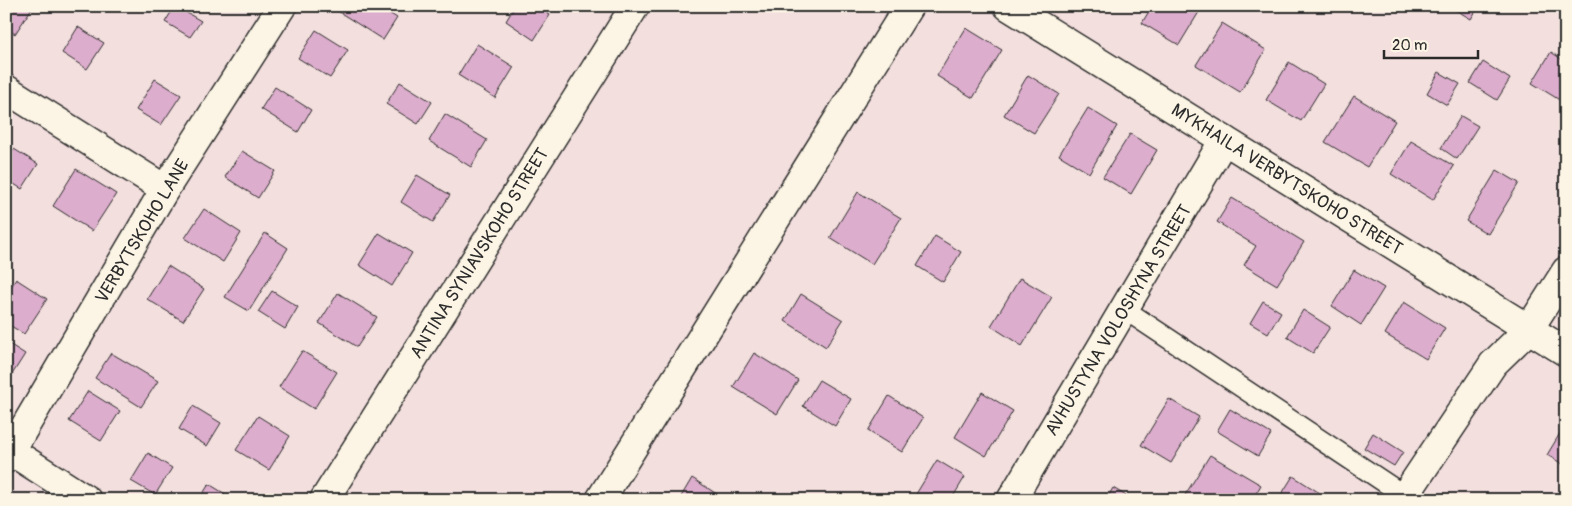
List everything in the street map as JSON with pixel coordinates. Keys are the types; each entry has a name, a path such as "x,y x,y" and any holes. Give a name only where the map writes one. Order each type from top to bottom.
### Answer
{"street":[{"name":"VERBYTSKOHO LANE","path":"8,453 166,189 282,6"},
{"name":"ANTINA SYNIAVSKOHO STREET","path":"324,500 635,6"},
{"path":"600,500 909,6"},
{"name":"MYKHAILA VERBYTSKOHO STREET","path":"1008,6 1566,352"},
{"path":"6,89 166,189"},
{"name":"AVHUSTYNA VOLOSHYNA STREET","path":"1011,500 1224,140"},
{"path":"1403,498 1493,364 1529,329 1566,271"},
{"path":"8,453 88,500"}],"lane":[{"path":"1124,309 1403,498"}],"building":[{"path":"6,6 32,8 15,34 6,28"},
{"path":"175,6 201,21 190,37 165,22"},
{"path":"334,6 378,6 397,18 383,40 333,8"},
{"path":"515,6 536,6 550,15 534,40 506,21"},
{"path":"1152,6 1191,6 1199,12 1179,45 1142,23"},
{"path":"1449,6 1479,6 1471,19"},
{"path":"1222,23 1266,50 1240,92 1196,65"},
{"path":"78,27 104,43 87,69 62,53"},
{"path":"966,28 1002,50 973,98 937,76"},
{"path":"316,30 348,50 330,78 298,58"},
{"path":"477,44 514,67 495,98 458,75"},
{"path":"1551,52 1566,62 1566,104 1532,83"},
{"path":"1289,62 1324,84 1301,121 1266,100"},
{"path":"1483,62 1510,79 1497,100 1470,83"},
{"path":"1439,72 1460,84 1447,105 1427,93"},
{"path":"1028,75 1059,94 1034,133 1004,115"},
{"path":"155,79 181,95 161,125 136,110"},
{"path":"400,82 432,102 418,124 386,104"},
{"path":"275,87 311,110 298,132 261,109"},
{"path":"1354,96 1395,121 1367,167 1325,142"},
{"path":"1088,108 1117,126 1089,173 1059,155"},
{"path":"445,114 487,140 471,167 429,141"},
{"path":"1461,116 1478,126 1457,159 1441,148"},
{"path":"1130,134 1157,150 1131,194 1103,177"},
{"path":"1411,141 1454,166 1433,200 1391,174"},
{"path":"14,149 38,164 22,189 6,179 6,160"},
{"path":"242,151 275,171 258,198 225,177"},
{"path":"76,169 116,194 92,231 53,206"},
{"path":"1497,170 1519,183 1488,234 1466,221"},
{"path":"417,175 450,195 433,222 401,202"},
{"path":"858,192 901,218 872,264 830,238"},
{"path":"1232,198 1304,242 1277,285 1244,265 1256,246 1217,222"},
{"path":"204,209 241,233 223,262 185,238"},
{"path":"265,233 288,248 249,311 225,297"},
{"path":"379,233 412,253 392,286 359,265"},
{"path":"935,236 961,252 943,282 917,266"},
{"path":"168,266 204,289 183,321 147,299"},
{"path":"1354,270 1384,288 1361,325 1332,306"},
{"path":"1020,278 1052,297 1022,346 991,326"},
{"path":"16,279 47,299 24,334 6,323 6,295"},
{"path":"272,291 298,307 285,329 258,312"},
{"path":"338,293 377,317 357,347 319,323"},
{"path":"801,294 843,320 826,347 785,321"},
{"path":"1263,301 1281,312 1268,334 1250,323"},
{"path":"1404,302 1445,328 1426,359 1385,334"},
{"path":"1303,310 1330,327 1313,353 1287,337"},
{"path":"6,342 25,354 6,384"},
{"path":"302,351 337,372 314,409 279,387"},
{"path":"111,353 158,381 141,407 95,378"},
{"path":"754,353 798,380 777,414 733,387"},
{"path":"819,380 851,399 835,426 803,406"},
{"path":"88,391 120,411 101,441 69,421"},
{"path":"982,392 1013,411 986,456 955,437"},
{"path":"889,396 923,418 902,452 868,431"},
{"path":"1169,399 1199,417 1171,463 1141,445"},
{"path":"193,406 221,423 207,446 179,429"},
{"path":"1230,409 1271,434 1258,456 1217,431"},
{"path":"258,416 290,436 269,470 236,450"},
{"path":"1566,425 1566,466 1547,455"},
{"path":"1373,433 1403,452 1394,466 1364,448"},
{"path":"148,453 172,468 155,495 131,481"},
{"path":"1210,455 1261,485 1252,500 1193,500 1185,495"},
{"path":"937,460 965,477 951,500 925,500 916,494"},
{"path":"1293,476 1326,497 1324,500 1278,500"},
{"path":"692,478 726,500 679,500"},
{"path":"209,484 235,500 199,500"},
{"path":"1113,488 1133,500 1106,500"}]}
